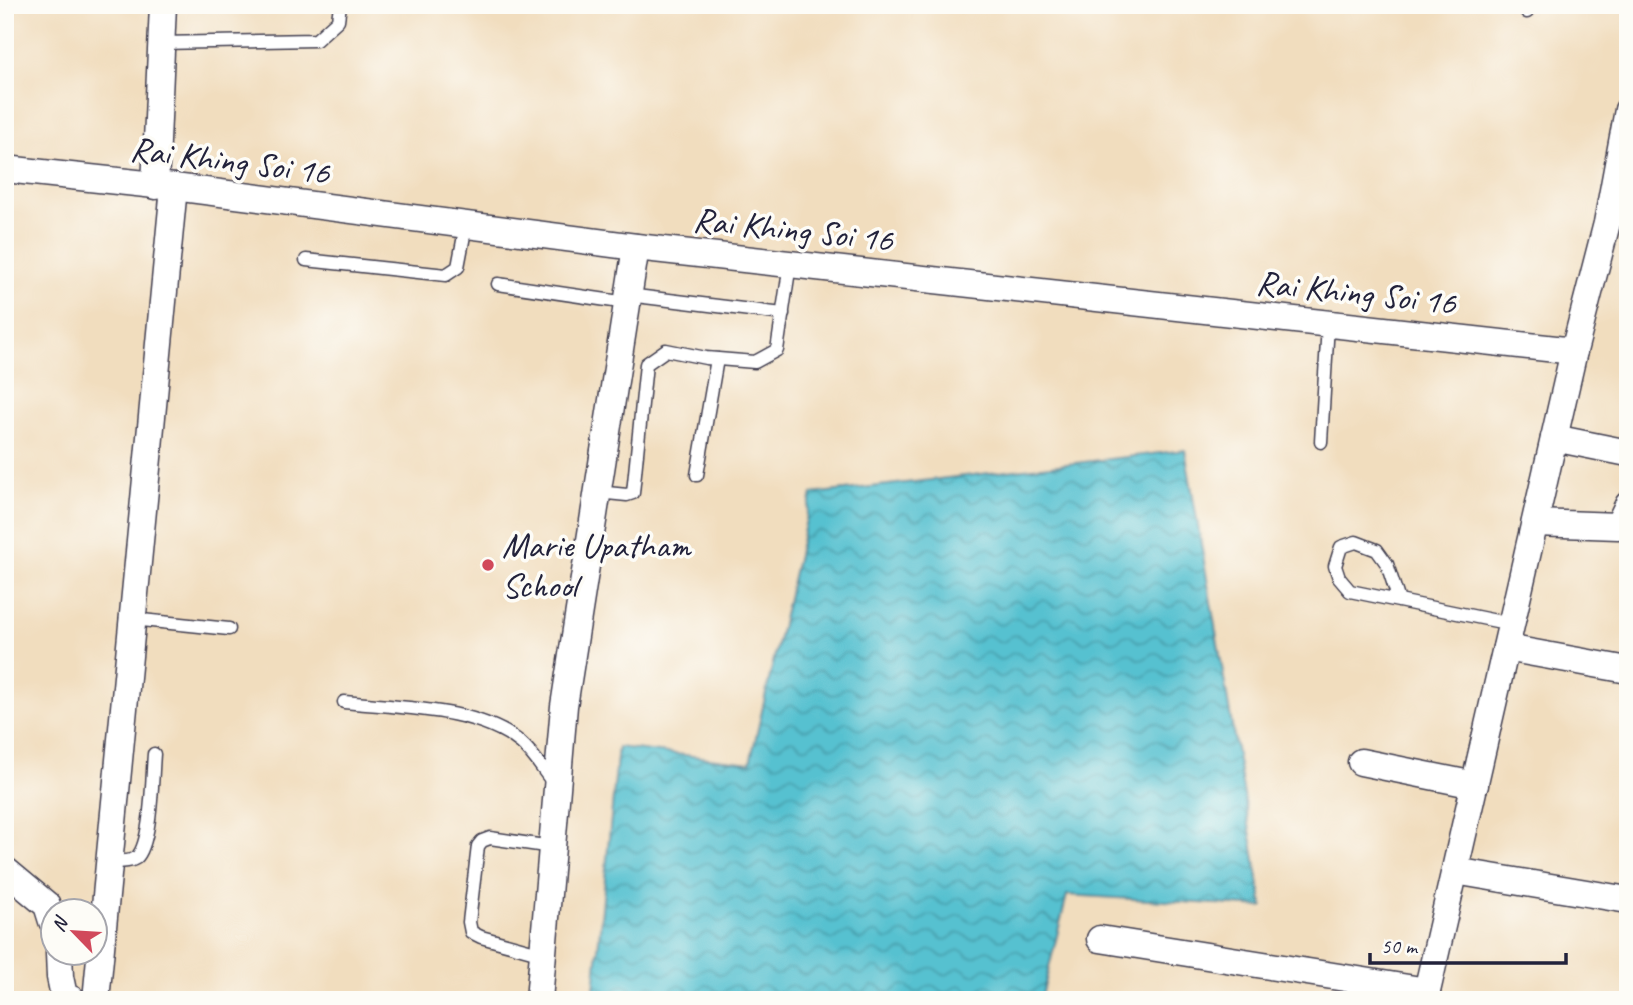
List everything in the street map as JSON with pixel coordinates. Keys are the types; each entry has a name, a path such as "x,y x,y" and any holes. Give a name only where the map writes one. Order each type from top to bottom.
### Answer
{"street":[{"path":"96,1000 132,619 164,187 161,43 163,5"},
{"path":"1100,939 1426,995 1574,351 1617,225 1628,110"},
{"name":"Rai Khing Soi 16","path":"5,169 636,247 1574,351"},
{"path":"539,1000 564,706 636,247"},
{"path":"1554,438 1628,453"},
{"path":"1535,523 1618,526 1628,505"},
{"path":"1509,636 1628,670"},
{"path":"1361,762 1475,785"},
{"path":"5,870 38,898"},
{"path":"1455,871 1628,900"},
{"path":"60,967 64,996 73,1000"}],"lane":[{"path":"161,43 316,40 338,20 340,5"},
{"path":"306,260 446,275 457,267 466,225"},
{"path":"597,492 633,494 646,365 666,350 717,359 755,362 777,351 790,264"},
{"path":"498,284 783,314"},
{"path":"1321,442 1328,324"},
{"path":"697,475 717,359"},
{"path":"1399,601 1387,564 1377,550 1356,542 1341,547 1335,566 1339,578 1350,591 1399,601 1509,636"},
{"path":"132,619 229,629"},
{"path":"344,702 456,715 506,731 524,745 557,788"},
{"path":"109,862 133,860 139,855 146,841 154,754"},
{"path":"543,954 481,937 471,932 469,922 478,846 482,841 489,838 552,847"}],"water":[{"path":"1185,450 1263,907 1067,895 1041,1000 593,1000 618,747 750,763 812,494"}],"place":[{"name":"Marie Upatham School","path":"488,565"}]}
